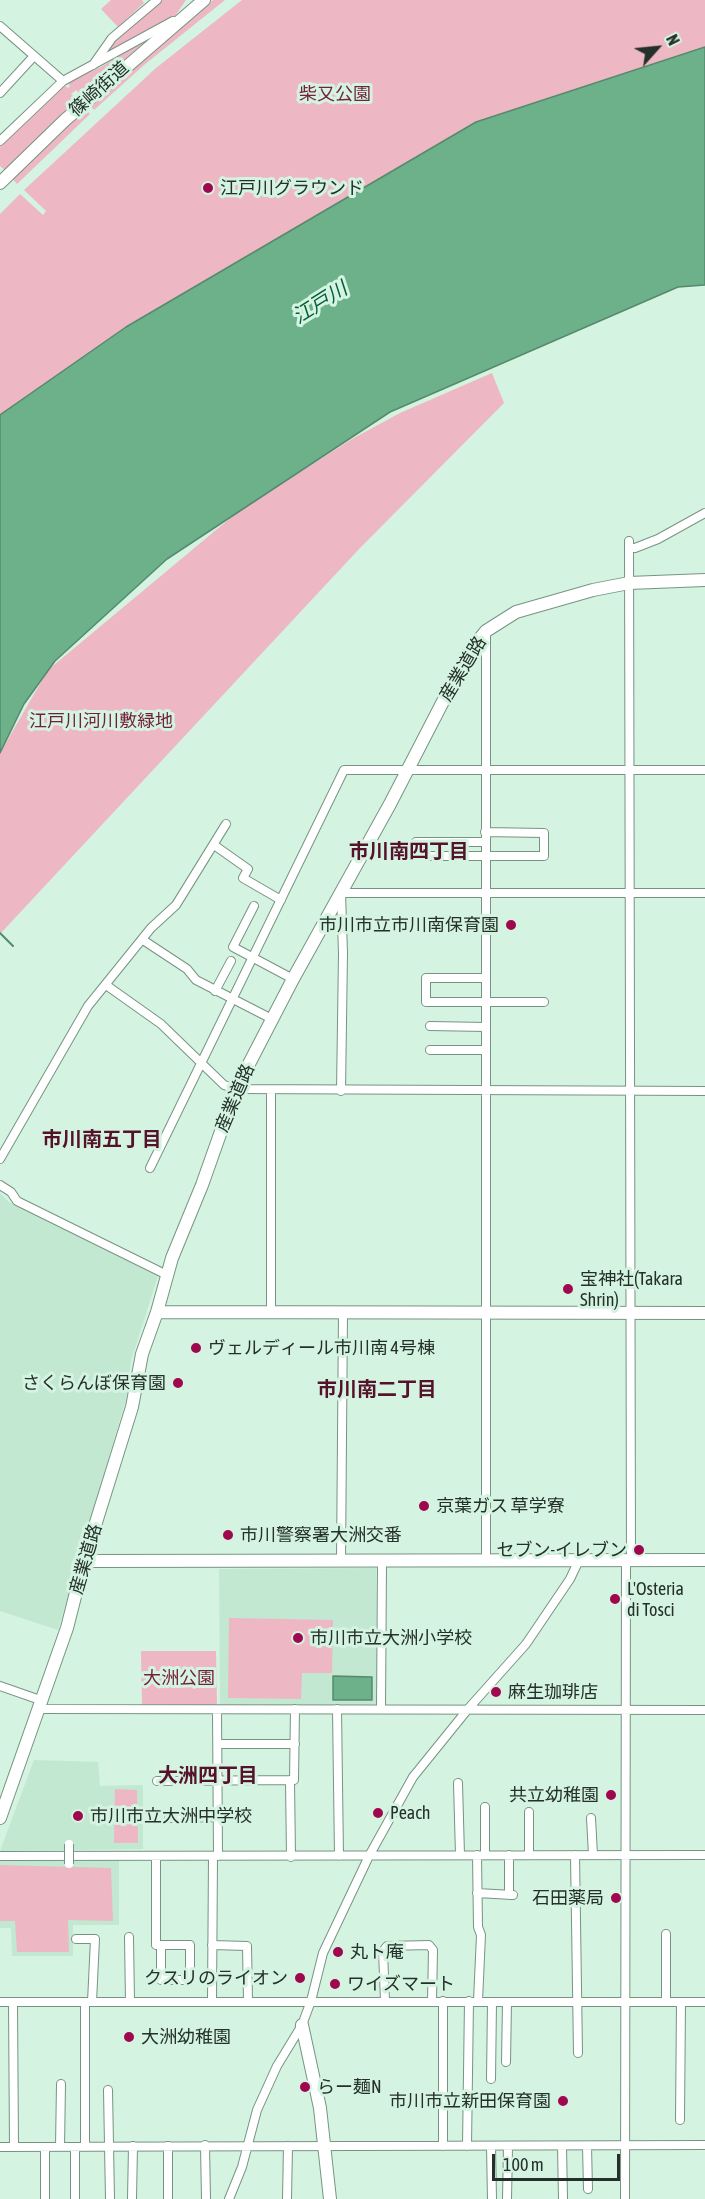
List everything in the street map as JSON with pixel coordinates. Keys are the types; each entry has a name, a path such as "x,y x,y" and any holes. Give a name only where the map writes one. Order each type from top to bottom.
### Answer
{"main road":[{"name":"篠崎街道","path":"0,183 64,120 179,19 192,4 204,0"},
{"name":"産業道路","path":"0,1818 67,1628 84,1561 132,1407 142,1354 167,1275 236,1089 293,979 409,769 468,653 486,631 516,612 593,590 629,584 705,580"},
{"path":"157,1312 705,1313"},
{"path":"84,1561 705,1560"},
{"path":"302,2025 325,2147 330,2199"}],"street":[{"path":"92,66 112,38 157,0"},
{"path":"0,141 63,81 179,19"},
{"path":"0,26 63,81"},
{"path":"0,93 34,56"},
{"path":"625,2199 630,1313 629,544 635,548 705,513"},
{"path":"486,631 486,1560"},
{"path":"150,1168 345,770 705,770"},
{"path":"0,1159 71,1032 142,940 176,905 226,824"},
{"path":"426,856 544,856 544,833 485,832"},
{"path":"416,842 485,842"},
{"path":"214,844 248,869 243,878 281,900"},
{"path":"341,1090 343,953 341,893 705,893"},
{"path":"254,906 233,947 293,979"},
{"path":"142,940 187,969 196,980 231,1000 272,1019"},
{"path":"215,991 231,961"},
{"path":"486,978 426,978 426,1002 544,1002"},
{"path":"106,984 161,1024 224,1085 236,1089 705,1090"},
{"path":"430,1026 486,1027"},
{"path":"430,1050 486,1050"},
{"path":"272,1090 272,1312"},
{"path":"0,1185 11,1192 16,1201 167,1275"},
{"path":"341,1562 343,1312"},
{"path":"229,2199 265,2092 277,2066 302,2025 311,2001 323,1953 369,1856 413,1777 468,1709 526,1644 570,1579 579,1560"},
{"path":"381,1709 382,1561"},
{"path":"0,1686 41,1705 218,1710 705,1710"},
{"path":"157,1781 294,1780 295,1709"},
{"path":"337,1709 339,1856"},
{"path":"212,2001 212,1945 218,1817 218,1710"},
{"path":"218,1744 295,1744"},
{"path":"290,1780 291,1857"},
{"path":"458,1783 460,1855"},
{"path":"466,2146 474,2001 481,1935 478,1927 477,1893 485,1807"},
{"path":"529,1812 529,1855"},
{"path":"169,1818 218,1817"},
{"path":"591,1818 593,1855"},
{"path":"69,1844 69,1864"},
{"path":"477,1893 512,1895 508,1855"},
{"path":"575,1855 578,2054"},
{"path":"0,1856 705,1855"},
{"path":"156,1856 156,1945 161,1945 190,1946 190,1980 161,1980 161,1945"},
{"path":"666,1934 666,2002"},
{"path":"129,1937 130,2002"},
{"path":"76,1939 95,1939 88,2002 86,2146"},
{"path":"212,1945 247,1946 248,2001"},
{"path":"385,2001 383,1951 387,1946 429,1945 433,1950 432,2001"},
{"path":"443,2001 443,2146"},
{"path":"0,2002 705,2002"},
{"path":"13,2002 14,2147"},
{"path":"491,2079 492,2002"},
{"path":"506,2062 507,2002"},
{"path":"680,2120 681,2002"},
{"path":"60,2146 61,2084"},
{"path":"108,2090 110,2199"},
{"path":"206,2145 207,2199"},
{"path":"0,2147 705,2145"},
{"path":"75,2146 75,2199"},
{"path":"132,2146 132,2199"},
{"path":"168,2146 168,2199"},
{"path":"287,2199 288,2146"},
{"path":"491,2146 492,2199"},
{"path":"507,2199 508,2146"},
{"path":"562,2146 563,2199"},
{"path":"587,2146 588,2189"},
{"path":"45,2147 45,2199"}],"shaded area":[{"path":"0,1193 9,1202 158,1276 131,1361 126,1399 58,1630 0,1611"},
{"name":"市川市立大洲小学校","path":"376,1568 377,1707 220,1707 219,1569"},
{"name":"市川市立大洲中学校","path":"34,1760 98,1762 100,1786 143,1785 143,1849 0,1851"},
{"path":"119,1859 119,1925 73,1925 73,1956 12,1956 11,1928 0,1928 0,1860"}],"green space":[{"path":"111,0 142,0 144,3 118,27 101,9"},
{"path":"161,0 186,0 175,16 98,62 112,42"},
{"path":"213,0 225,0 144,65 94,110 89,104"},
{"name":"柴又公園","path":"242,0 705,0 705,47 476,122 126,327 0,415 0,214 20,194 43,215 46,211 24,190 156,68"},
{"path":"151,36 83,97 76,90 71,94 78,101 6,171 0,166 0,146 64,85 68,88 70,86 67,82 101,67"},
{"path":"85,108 90,114 17,184 12,178"},
{"name":"江戸川河川敷緑地","path":"492,373 504,403 360,548 0,934 0,753 48,670 240,510 352,439 400,413"},
{"path":"229,1618 333,1620 332,1673 302,1673 301,1699 228,1698"},
{"name":"大洲公園","path":"141,1651 216,1651 217,1706 142,1705"},
{"path":"115,1789 137,1790 138,1843 114,1843"},
{"path":"0,1865 111,1868 113,1921 68,1920 69,1952 17,1952 15,1921 0,1921"}],"water":[{"name":"江戸川","path":"705,47 705,285 678,287 390,412 167,559 55,661 24,704 0,753 0,415 126,327 476,122"},
{"path":"333,1676 372,1677 372,1700 333,1700"}],"waterway":[{"path":"0,933 13,946"}],"place":[{"name":"江戸川グラウンド","path":"208,188"},
{"name":"市川市立市川南保育園","path":"511,925"},
{"name":"宝神社(Takara Shrin)","path":"568,1289"},
{"name":"ヴェルディール市川南 4号棟","path":"196,1348"},
{"name":"さくらんぼ保育園","path":"178,1383"},
{"name":"京葉ガス 草学寮","path":"424,1506"},
{"name":"市川警察署大洲交番","path":"228,1535"},
{"name":"セブン-イレブン","path":"639,1550"},
{"name":"L'Osteria di Tosci","path":"615,1599"},
{"name":"市川市立大洲小学校","path":"298,1638"},
{"name":"麻生珈琲店","path":"496,1692"},
{"name":"共立幼稚園","path":"611,1795"},
{"name":"Peach","path":"378,1813"},
{"name":"市川市立大洲中学校","path":"78,1816"},
{"name":"石田薬局","path":"616,1898"},
{"name":"丸ト庵","path":"338,1952"},
{"name":"クスリのライオン","path":"300,1978"},
{"name":"ワイズマート","path":"335,1984"},
{"name":"大洲幼稚園","path":"129,2037"},
{"name":"らー麺N","path":"305,2087"},
{"name":"市川市立新田保育園","path":"563,2101"}],"district":[{"name":"市川南四丁目","path":"409,852"},
{"name":"市川南五丁目","path":"102,1140"},
{"name":"市川南二丁目","path":"377,1390"},
{"name":"大洲四丁目","path":"208,1776"}]}
